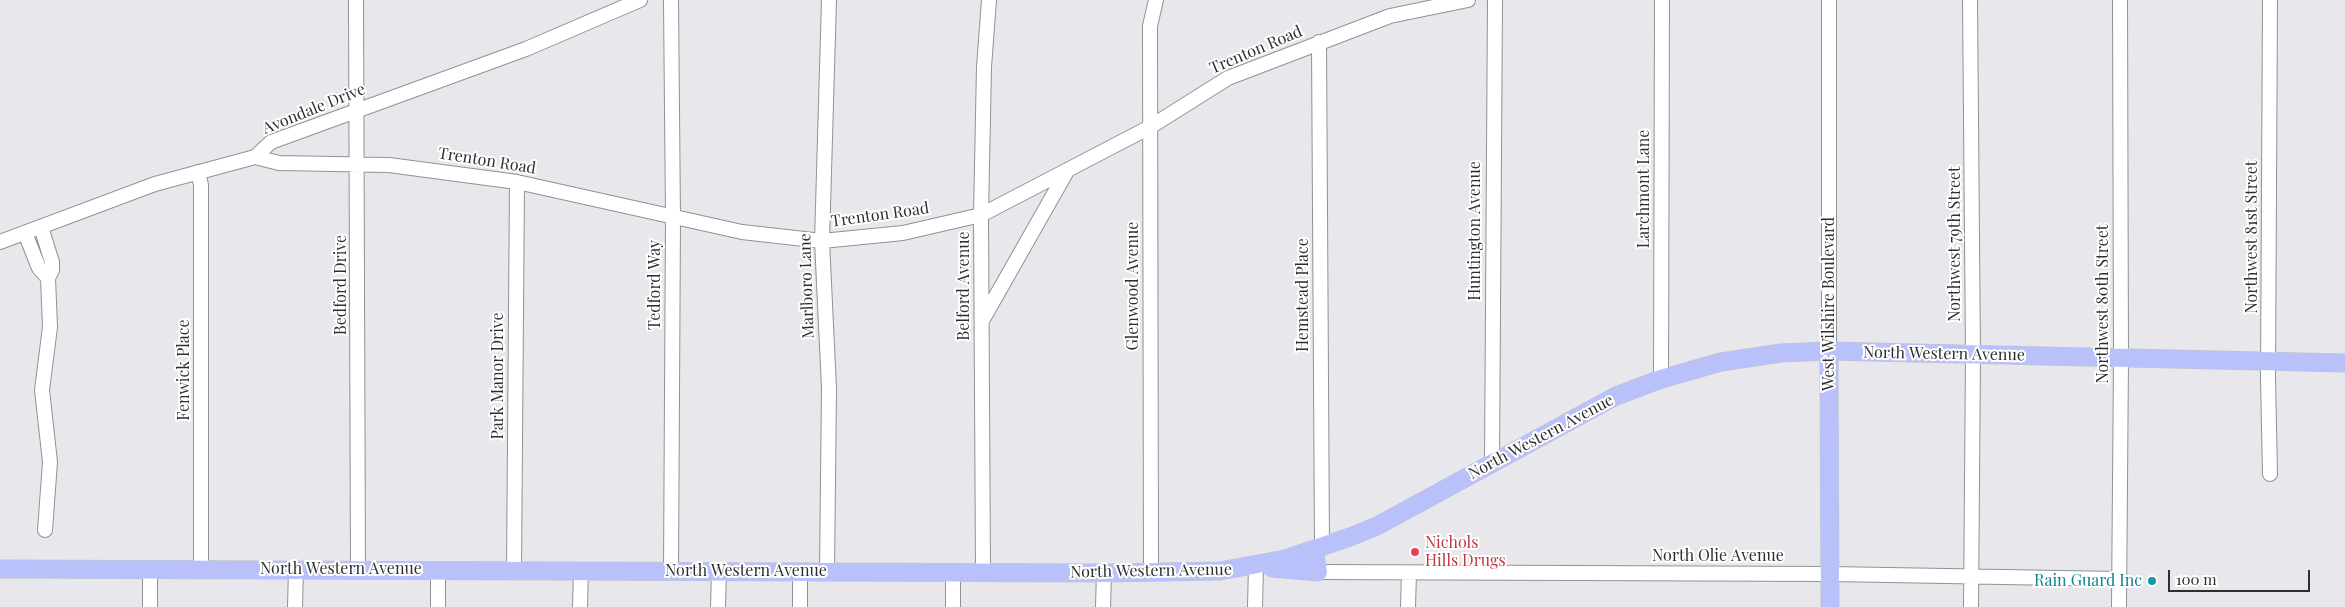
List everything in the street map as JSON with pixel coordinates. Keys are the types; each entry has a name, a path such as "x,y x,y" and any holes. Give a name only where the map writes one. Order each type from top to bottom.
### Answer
{"main road":[{"name":"North Western Avenue","path":"0,569 1196,572 1256,566 1318,550 1377,526 1594,407 1661,378 1721,362 1755,356 1829,351 2345,363"},
{"name":"West Wilshire Boulevard","path":"1829,351 1830,607"},
{"path":"1256,566 1318,572 1318,550"}],"street":[{"name":"Bedford Drive","path":"356,0 358,110 358,570"},
{"name":"Avondale Drive","path":"0,242 155,184 255,156 271,142 526,49 640,0"},
{"name":"Tedford Way","path":"671,0 673,218 671,571"},
{"name":"Marlboro Lane","path":"827,572 829,388 822,241 829,0"},
{"name":"Belford Avenue","path":"983,572 981,215 984,66 989,0"},
{"name":"Glenwood Avenue","path":"1151,573 1150,26 1156,0"},
{"name":"Trenton Road","path":"255,156 268,162 358,164 440,171 517,182 742,232 822,241 903,233 981,215 1150,126 1228,78 1390,16 1468,0"},
{"name":"Huntington Avenue","path":"1492,463 1495,0"},
{"name":"Larchmont Lane","path":"1661,378 1662,0"},
{"name":"West Wilshire Boulevard","path":"1829,0 1829,351"},
{"name":"Northwest 79th Street","path":"1970,0 1973,355 1971,607"},
{"name":"Northwest 80th Street","path":"2119,607 2121,358 2120,0"},
{"name":"Northwest 81st Street","path":"2270,0 2270,474"},
{"name":"Hemstead Place","path":"1318,550 1320,42"},
{"path":"982,321 1067,170"},
{"name":"Fenwick Place","path":"198,172 201,185 201,570"},
{"name":"Park Manor Drive","path":"514,570 517,182"},
{"path":"41,227 52,262 52,270 48,278 50,328 42,390 51,473 45,530"},
{"path":"25,232 39,268 48,278"},
{"path":"1255,607 1256,566"},
{"path":"150,569 150,607"},
{"path":"295,607 296,569"},
{"path":"438,570 438,607"},
{"path":"580,570 580,607"},
{"path":"718,571 718,607"},
{"path":"800,571 800,607"},
{"path":"953,572 953,607"},
{"name":"North Olie Avenue","path":"1318,572 1830,574 2119,579"},
{"path":"1408,572 1408,607"},
{"path":"1103,607 1104,573"}],"place":[{"name":"Nichols Hills Drugs","path":"1415,552"},
{"name":"Rain Guard Inc","path":"2152,581"}]}
